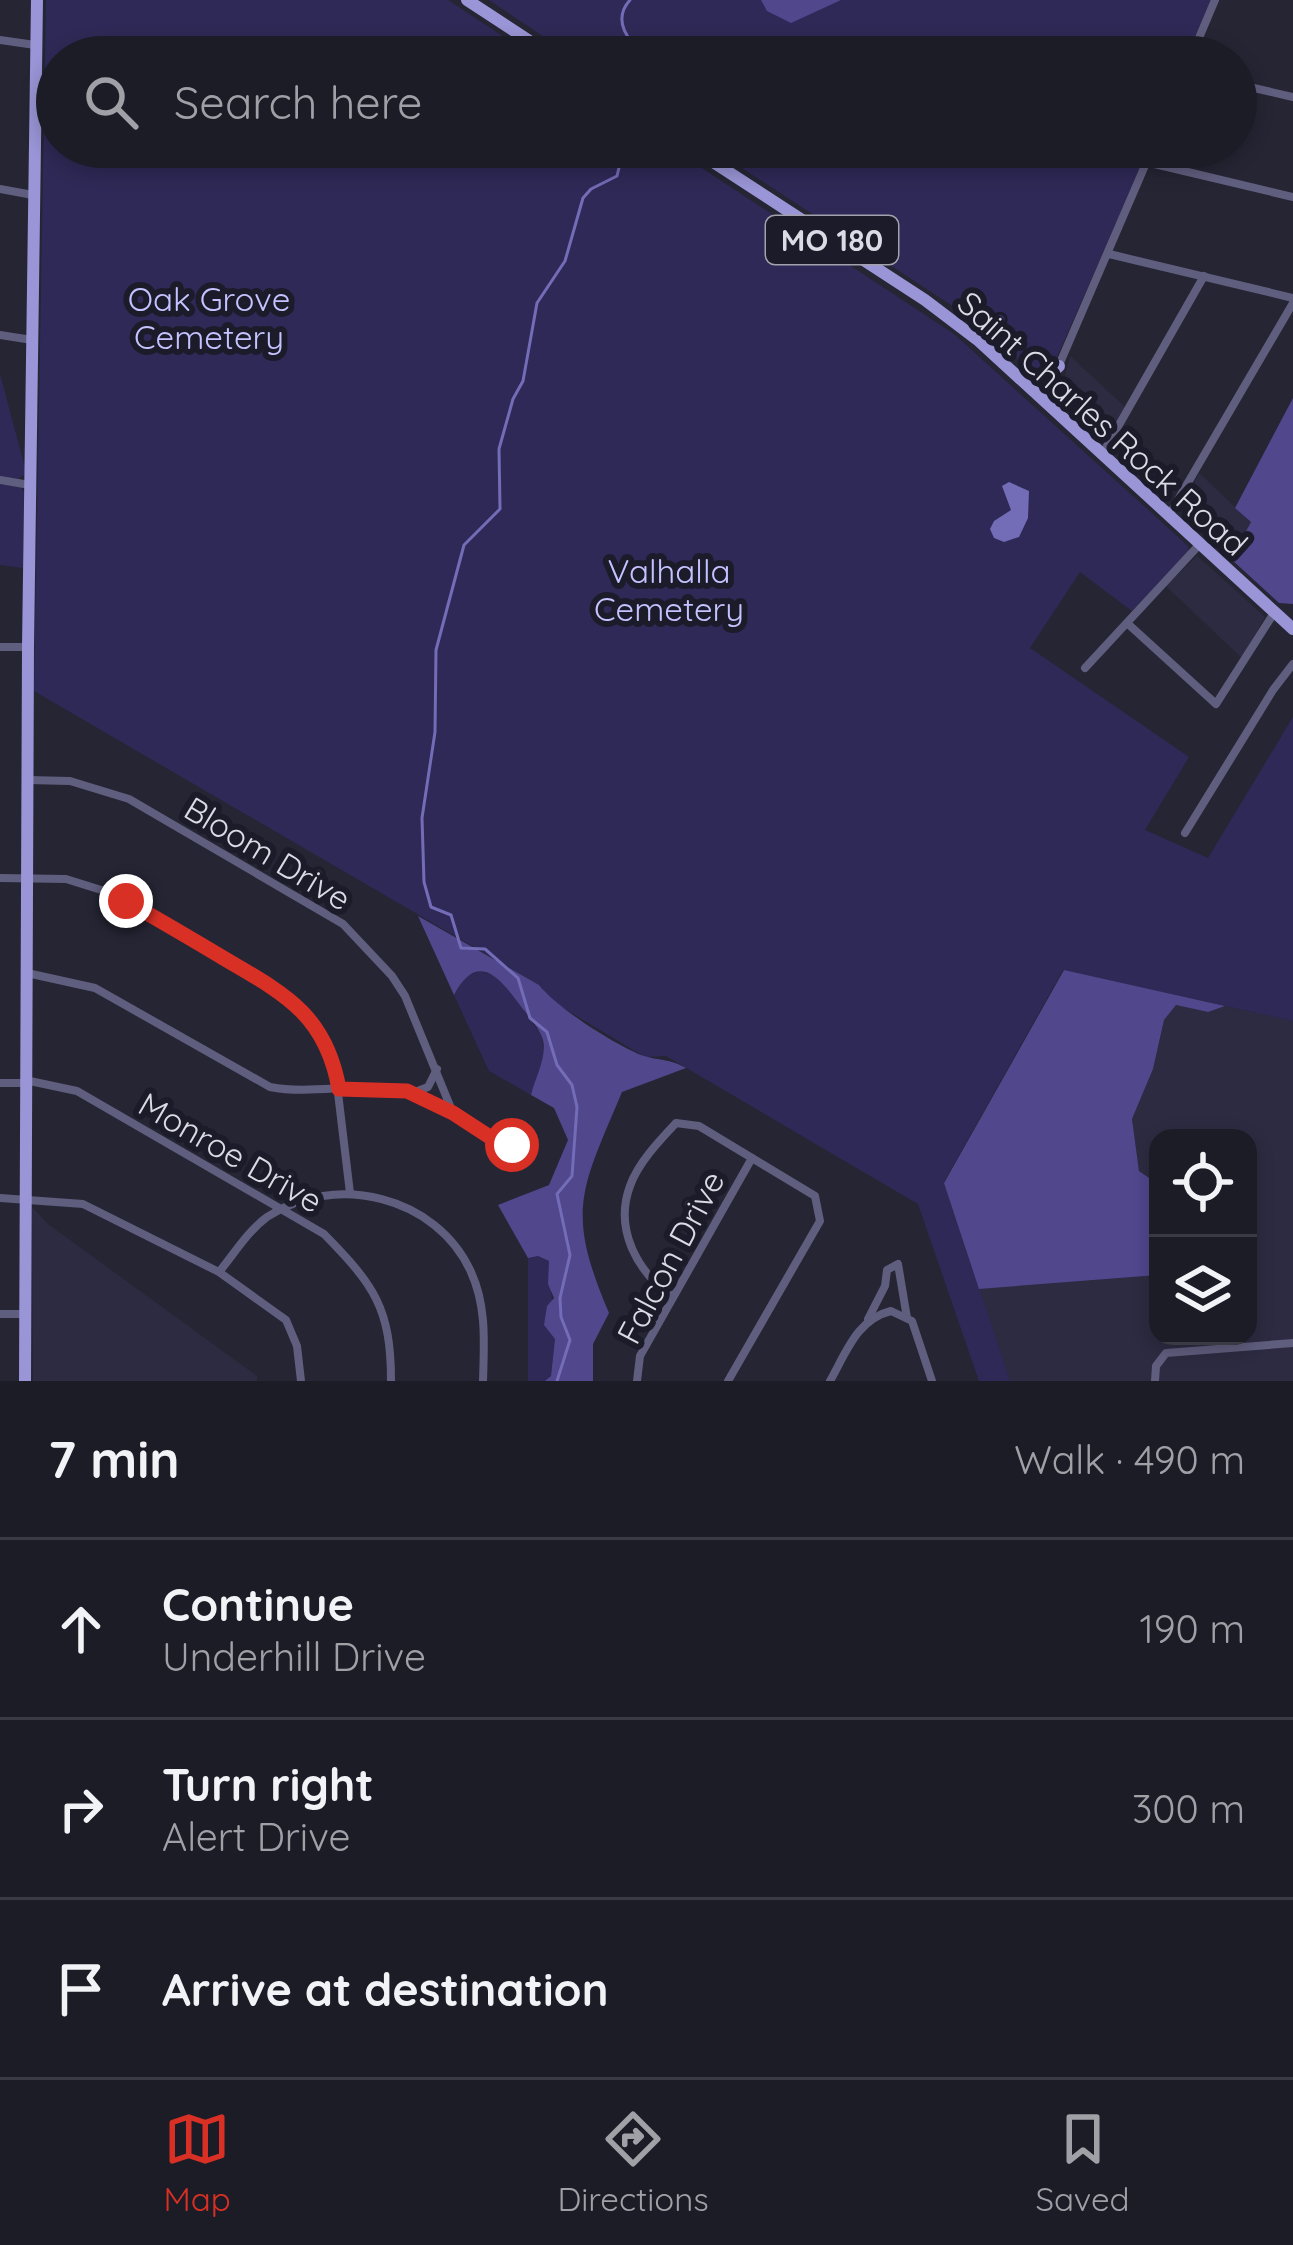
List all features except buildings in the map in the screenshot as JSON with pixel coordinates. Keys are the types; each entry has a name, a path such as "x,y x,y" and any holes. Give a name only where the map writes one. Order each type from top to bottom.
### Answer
{"main road":[{"path":"37,0 37,36"},
{"path":"467,0 522,36"},
{"path":"25,1381 24,1082 36,120"},
{"name":"Saint Charles Rock Road","path":"722,168 939,310 1017,374 1293,629"},
{"path":"1017,374 1042,378 1059,366"}],"street":[{"path":"1200,36 1215,0"},
{"path":"0,40 36,46"},
{"path":"1257,89 1293,97"},
{"path":"1044,400 1144,168"},
{"path":"1171,168 1293,197"},
{"path":"0,189 35,195"},
{"path":"1109,254 1293,300 1168,516"},
{"path":"1102,453 1204,276"},
{"path":"0,335 32,340"},
{"path":"0,480 30,484"},
{"path":"1085,668 1199,545"},
{"path":"1127,623 1216,704 1274,613"},
{"path":"0,647 28,647"},
{"path":"1185,833 1293,664"},
{"name":"Bloom Drive","path":"28,780 70,781 129,799 344,924 392,976 453,1113"},
{"path":"0,878 66,879 114,894 289,997 321,1033 339,1089 350,1193"},
{"path":"27,973 95,988 270,1087 302,1092 411,1093 499,1143"},
{"path":"411,1093 428,1087 437,1069"},
{"name":"Monroe Drive","path":"0,1083 77,1090 324,1234 357,1268 384,1310 391,1381"},
{"path":"672,1296 652,1282 631,1252 626,1218 629,1186 676,1123 699,1126 815,1196 820,1221 728,1381"},
{"name":"Falcon Drive","path":"637,1381 640,1356 752,1158"},
{"path":"219,1273 256,1225 283,1208 333,1193 405,1207 451,1240 471,1273 484,1317 484,1381"},
{"path":"0,1198 83,1204 219,1273 286,1320 297,1346 301,1381"},
{"path":"830,1381 868,1320 885,1286 887,1270 898,1264 908,1319"},
{"path":"868,1320 891,1311 912,1322 932,1381"},
{"path":"0,1314 26,1314"},
{"path":"1155,1381 1156,1366 1166,1353 1293,1343"}],"shaded area":[{"path":"761,0 841,0 791,23 767,11"},
{"path":"1070,356 1125,407 1111,431 1106,433 1061,392"},
{"path":"1293,398 1293,604 1279,603 1231,559 1251,522 1235,508"},
{"path":"1199,473 1251,522 1231,559 1216,545 1219,538 1184,503"},
{"path":"1009,482 1029,491 1028,518 1019,537 1004,542 994,538 990,529 1011,510 1002,486"},
{"path":"1197,556 1265,617 1242,658 1166,586"},
{"path":"418,916 539,985 616,1043 686,1068 622,1092 588,1178 583,1224 595,1278 609,1313 593,1344 593,1381 545,1381 551,1376 555,1339 544,1325 547,1306 554,1298 548,1284 549,1261 528,1258 498,1205 549,1185 568,1140 554,1108 531,1095 543,1053 542,1036 506,987 489,973 472,974 454,995"},
{"path":"1064,970 1225,1006 1208,1012 1176,1005 1164,1020 1153,1069 1132,1119 1139,1171 1149,1178 1149,1276 979,1289 944,1183"},
{"path":"1176,1005 1207,1012 1225,1006 1293,1021 1293,1381 1010,1381 979,1289 1149,1276 1149,1345 1257,1345 1257,1129 1149,1129 1149,1178 1139,1171 1132,1119 1153,1069 1164,1020"},
{"path":"32,1207 48,1224 257,1376 257,1381 33,1381"}],"green space":[{"name":"Valhalla Cemetery","path":"46,0 448,0 502,36 45,36"},
{"path":"489,0 1211,0 1196,36 543,36"},
{"name":"Valhalla Cemetery","path":"43,168 702,168 954,334 1188,546 1188,552 1132,611 1080,572 1030,648 1189,757 1145,830 1208,858 1293,717 1293,1021 1063,970 944,1182 1010,1381 979,1381 918,1204 666,1056 645,1057 553,1002 539,985 34,691"},
{"path":"742,168 1141,168 1050,371 1033,374 983,326"},
{"path":"0,374 25,468 18,479 0,477"},
{"path":"0,484 21,487 24,493 23,568 0,565"},
{"path":"479,971 500,977 542,1036 544,1055 531,1095 489,1071 454,995 464,977"},
{"path":"528,1258 549,1261 555,1339 551,1376 545,1381 528,1381"}],"waterway":[{"path":"628,36 622,16 630,0"},
{"path":"557,1381 570,1340 560,1298 570,1255 557,1194 572,1176 577,1107 572,1085 557,1065 547,1032 530,1018 518,978 485,949 461,948 451,915 431,907 424,882 422,818 435,732 436,650 464,545 500,509 499,449 523,381 537,303 565,261 583,198 617,176 619,168"}],"route":[{"path":"126,901 300,1006 321,1033 339,1089 407,1091 499,1143 506,1139 512,1145"}],"park label":[{"name":"Oak Grove Cemetery","path":"209,317"}]}
